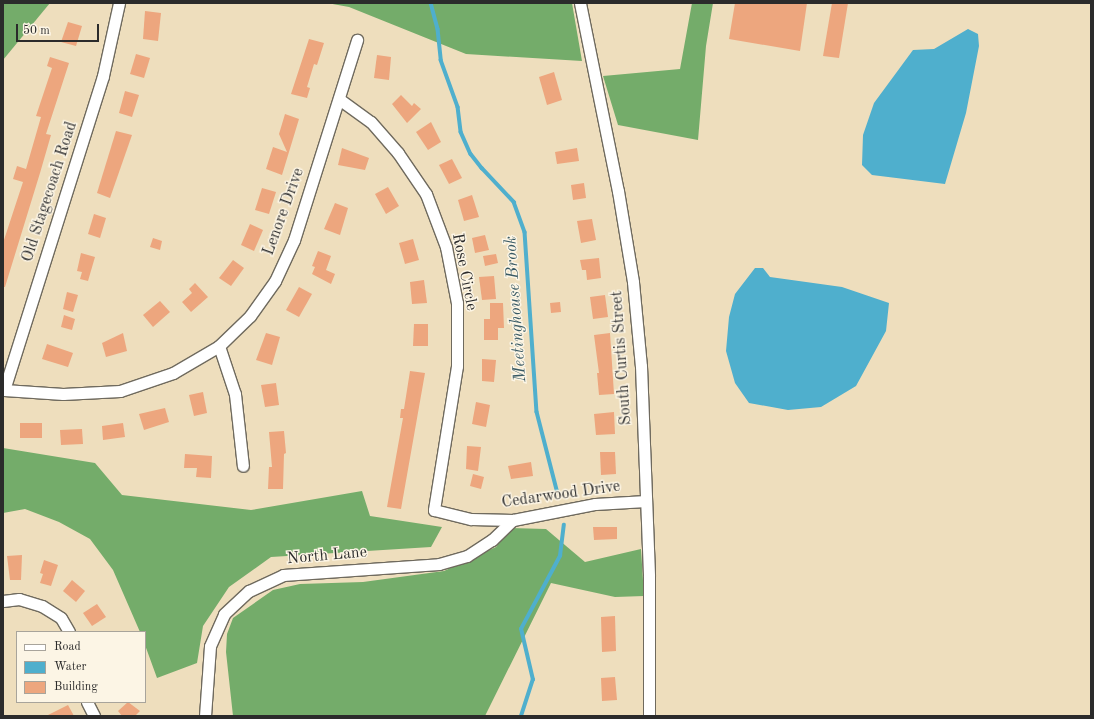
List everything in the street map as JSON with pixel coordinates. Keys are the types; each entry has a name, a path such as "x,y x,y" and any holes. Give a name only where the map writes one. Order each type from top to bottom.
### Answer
{"street":[{"name":"Old Stagecoach Road","path":"4,390 103,76 120,3"},
{"name":"South Curtis Street","path":"580,3 618,191 633,282 641,366 649,576 649,716"},
{"name":"Lenore Drive","path":"4,390 63,394 120,391 173,373 219,346 250,316 275,281 294,240 357,40"},
{"name":"Rose Circle","path":"339,99 371,122 398,153 426,194 446,247 457,303 458,366 434,510"},
{"path":"219,346 234,394 243,466"},
{"name":"Cedarwood Drive","path":"434,510 471,519 513,520 595,504 646,501"},
{"name":"North Lane","path":"205,716 210,646 224,614 249,591 283,575 439,564 467,556 492,540 513,520"},
{"path":"3,601 19,599 42,606 61,618 68,631"},
{"path":"88,703 94,716"}],"green space":[{"path":"3,3 50,3 3,60"},
{"path":"327,3 572,3 582,61 466,54 349,7"},
{"path":"692,3 713,3 706,46 698,140 618,125 603,76 680,69"},
{"path":"3,448 95,463 122,495 251,510 362,491 370,516 442,527 431,547 271,557 229,587 203,626 197,663 157,678 146,648 146,631 140,631 113,570 90,539 59,522 25,509 3,513"},
{"path":"510,528 546,529 585,562 641,549 644,596 615,597 551,583 485,716 233,716 226,652 227,634 233,618 273,590 300,584 363,582 444,571 496,547"}],"water":[{"path":"968,29 978,34 979,46 966,113 945,184 872,175 862,165 863,135 874,103 913,50 934,49"},
{"path":"755,268 763,268 770,277 842,287 889,303 886,331 856,386 821,407 788,410 749,403 735,383 726,351 729,317 735,294"}],"building":[{"path":"735,3 807,3 800,51 729,39"},
{"path":"832,3 848,3 839,58 823,56"},
{"path":"145,11 161,13 158,41 143,39"},
{"path":"68,22 82,26 76,46 61,42"},
{"path":"309,39 324,43 317,65 314,64 307,87 310,88 307,98 291,94"},
{"path":"136,54 150,58 144,78 130,74"},
{"path":"377,55 391,57 389,80 374,78"},
{"path":"50,57 69,63 46,134 51,135 40,173 5,287 3,287 3,243 23,182 13,179 17,166 26,169 41,117 36,116 52,68 47,66"},
{"path":"554,72 562,100 547,105 539,77"},
{"path":"125,91 139,95 132,117 119,113"},
{"path":"401,95 412,106 414,103 421,109 407,123 392,104"},
{"path":"285,114 299,119 282,175 266,169 273,147 287,152 279,134"},
{"path":"431,122 441,142 428,150 416,132"},
{"path":"116,131 132,135 110,198 97,193"},
{"path":"342,148 369,158 365,170 338,165"},
{"path":"577,148 579,161 557,164 555,152"},
{"path":"452,159 462,178 449,184 439,165"},
{"path":"584,183 586,198 573,200 571,185"},
{"path":"388,187 399,206 386,214 375,194"},
{"path":"262,188 276,192 269,214 255,210"},
{"path":"472,195 479,217 464,221 458,200"},
{"path":"335,203 348,208 340,235 324,229"},
{"path":"94,214 106,218 100,238 88,234"},
{"path":"592,219 596,240 581,243 577,221"},
{"path":"250,224 263,230 254,251 241,245"},
{"path":"485,235 489,250 475,253 472,238"},
{"path":"153,238 162,241 160,250 150,247"},
{"path":"413,239 419,260 405,264 399,243"},
{"path":"318,251 331,256 326,270 335,274 331,284 312,274 315,267 312,266"},
{"path":"81,253 95,257 88,281 80,279 82,272 77,271"},
{"path":"496,254 498,263 485,266 483,256"},
{"path":"599,258 601,278 587,280 586,270 582,270 580,260"},
{"path":"233,260 244,268 231,286 219,278"},
{"path":"494,276 496,299 482,300 479,277"},
{"path":"424,280 427,303 412,304 410,282"},
{"path":"195,283 208,297 191,312 182,302 192,293 189,289"},
{"path":"299,287 312,294 299,317 286,310"},
{"path":"67,292 78,295 73,312 63,309"},
{"path":"605,295 608,317 593,319 590,297"},
{"path":"160,301 170,312 153,327 143,315"},
{"path":"560,302 561,312 551,313 550,303"},
{"path":"490,303 503,303 504,328 498,328 498,340 484,340 484,319 490,319"},
{"path":"64,315 75,319 72,330 61,327"},
{"path":"414,324 428,324 428,346 413,346"},
{"path":"123,333 127,351 106,357 102,343"},
{"path":"266,333 280,337 272,365 256,360"},
{"path":"610,333 614,394 599,395 597,373 599,373 594,335"},
{"path":"47,344 73,353 68,367 42,359"},
{"path":"482,359 496,360 494,382 482,381"},
{"path":"410,371 425,373 401,509 387,507 403,418 400,418 401,409 404,409"},
{"path":"276,383 279,405 265,407 261,385"},
{"path":"203,392 207,413 194,416 189,395"},
{"path":"476,402 490,405 486,427 472,424"},
{"path":"165,408 169,422 144,430 139,414"},
{"path":"614,412 615,434 596,435 594,414"},
{"path":"20,423 42,423 42,438 20,438"},
{"path":"123,423 125,437 103,440 102,426"},
{"path":"82,429 83,444 61,445 60,430"},
{"path":"284,431 286,453 284,454 283,489 268,489 269,467 272,467 269,432"},
{"path":"467,446 481,447 478,471 466,469"},
{"path":"600,452 615,452 616,474 601,475"},
{"path":"185,454 212,456 211,478 196,477 197,468 184,468"},
{"path":"531,462 533,476 511,479 508,466"},
{"path":"473,474 484,477 481,489 470,486"},
{"path":"593,527 617,527 617,539 594,540"},
{"path":"22,555 21,580 10,580 7,556"},
{"path":"44,560 58,565 51,586 40,583 43,574 40,573"},
{"path":"72,580 85,591 76,602 63,591"},
{"path":"97,604 106,617 92,626 83,613"},
{"path":"615,616 616,651 602,652 601,617"},
{"path":"615,677 617,700 602,701 601,678"},
{"path":"127,703 129,703 140,711 135,716 122,716 118,711"},
{"path":"68,705 74,716 46,716"}],"waterway":[{"name":"Meetinghouse Brook","path":"431,3 438,29 441,60 458,107 461,132 471,154 514,202 525,232 537,412 557,490"},
{"name":"Meetinghouse Brook","path":"521,716 533,680 521,629 560,556 564,525"}]}
